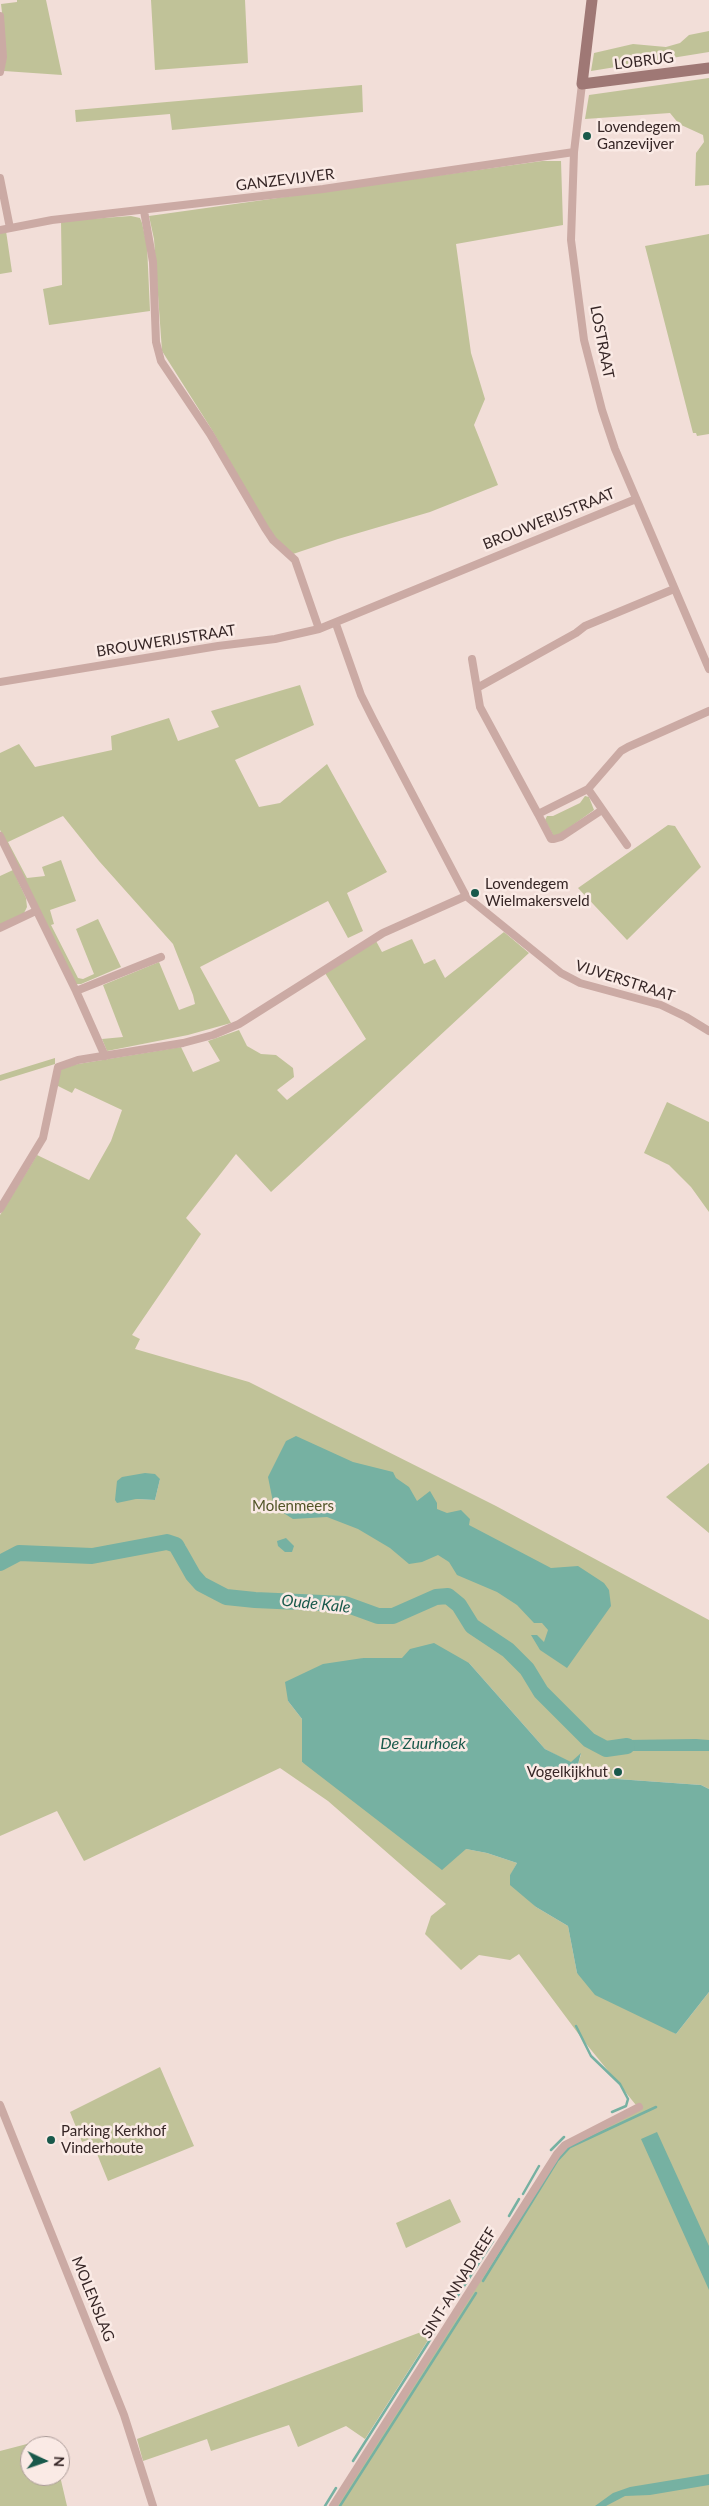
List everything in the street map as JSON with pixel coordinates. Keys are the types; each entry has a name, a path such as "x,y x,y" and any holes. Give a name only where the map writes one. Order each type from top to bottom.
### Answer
{"street":[{"name":"LOSTRAAT","path":"592,0 574,152 571,240 584,340 602,410 636,499 709,669"},
{"path":"0,16 3,57 0,72"},
{"name":"LOBRUG","path":"582,84 709,68"},
{"name":"GANZEVIJVER","path":"0,230 52,220 324,189 574,152"},
{"path":"0,178 10,228"},
{"path":"144,211 153,262 156,342 161,360 210,434 264,528 273,540 295,560 319,629"},
{"name":"BROUWERIJSTRAAT","path":"0,682 218,646 275,639 319,629 336,624 410,590 636,499"},
{"path":"477,688 576,633 585,626 674,589"},
{"path":"0,1209 44,1138 58,1067 69,1062 192,1041 239,1024 383,933 466,896 361,695 336,624"},
{"path":"472,659 480,707 551,838 561,837 602,810"},
{"path":"538,814 588,789 621,751 709,711"},
{"path":"588,789 627,845"},
{"path":"0,836 101,1042 105,1056"},
{"name":"VIJVERSTRAAT","path":"466,896 561,973 580,983 660,1005 686,1016 709,1031"},
{"path":"0,928 36,911"},
{"path":"76,991 161,956"},
{"name":"MOLENSLAG","path":"0,2105 124,2416 153,2506"},
{"name":"SINT-ANNADREEF","path":"333,2506 557,2154 565,2145 638,2107"}],"green space":[{"path":"17,0 46,0 62,75 4,71 5,38 1,4 17,2"},
{"path":"151,0 245,0 248,63 155,70"},
{"path":"709,31 709,52 591,71 594,53 633,44 666,47 680,43 689,35"},
{"path":"709,78 709,185 695,186 696,153 704,142 703,135 679,124 670,113 585,119 589,95"},
{"path":"362,85 363,112 172,130 170,114 76,122 75,110"},
{"path":"542,161 561,161 563,225 456,244 471,353 485,399 474,425 498,485 430,512 293,554 272,535 212,430 162,351 154,239 149,216"},
{"path":"131,216 140,218 147,245 150,311 49,325 43,289 62,285 61,221"},
{"path":"6,231 12,272 0,274 0,233"},
{"path":"709,234 709,434 697,436 696,433 693,433 645,246"},
{"path":"300,685 314,725 235,760 259,807 280,803 327,764 387,872 347,893 363,931 348,938 328,901 200,967 231,1023 188,1035 107,1051 102,1039 123,1037 103,985 159,962 179,1010 195,1004 193,995 173,944 99,861 63,816 8,842 27,878 45,876 42,867 61,860 76,901 50,910 54,924 51,925 78,978 83,979 94,974 76,929 98,919 121,967 81,984 76,984 0,830 0,753 19,744 35,767 112,750 111,736 169,718 178,741 219,727 211,711"},
{"path":"585,796 589,797 594,810 559,835 553,835 545,820 547,816 553,816 580,803"},
{"path":"668,825 675,826 701,867 627,940 578,888"},
{"path":"13,870 26,898 27,907 24,913 0,925 0,876"},
{"path":"504,932 529,953 271,1192 236,1154 186,1218 201,1234 132,1335 140,1339 135,1349 249,1382 496,1506 709,1620 709,1740 647,1740 607,1749 624,1751 709,1751 709,1789 701,1785 589,1777 577,1768 581,1754 571,1763 545,1749 469,1663 402,1658 363,1658 288,1701 302,1719 302,1762 466,1849 487,1853 517,1863 510,1876 536,1907 568,1926 577,1973 676,2034 709,1992 709,2506 336,2506 555,2160 567,2146 640,2110 583,2040 519,1954 510,1960 479,1955 461,1970 425,1934 431,1916 446,1904 328,1801 280,1768 84,1861 57,1811 0,1836 0,1215 37,1155 89,1180 111,1141 122,1110 75,1088 72,1093 56,1085 61,1069 66,1066 181,1047 193,1072 220,1061 208,1041 239,1030 247,1046 261,1054 276,1055 293,1068 294,1077 277,1090 287,1100 366,1039 325,973 376,941 382,952 412,939 424,964 435,959 445,978","holes":["160,1479 155,1500 136,1499","185,1545 199,1577 207,1583 228,1592 251,1596 345,1599 344,1608 253,1605 224,1601 209,1594 193,1582 176,1553 168,1547"]},
{"path":"55,1058 55,1064 0,1081 0,1075"},
{"path":"667,1102 709,1122 709,1212 691,1187 669,1165 644,1153"},
{"path":"709,1463 709,1533 666,1497"},
{"path":"160,2067 194,2146 108,2181 91,2139 82,2142 70,2112"},
{"path":"450,2199 461,2222 406,2248 396,2223"},
{"path":"437,2326 365,2439 346,2426 298,2447 289,2425 211,2451 207,2439 143,2461 137,2439"},
{"path":"20,2446 20,2486 62,2486 67,2506 0,2506 0,2451"}],"water":[{"name":"Molenmeers","path":"296,1436 353,1462 393,1472 396,1478 409,1487 417,1501 430,1491 437,1503 437,1509 447,1513 461,1510 470,1519 469,1525 551,1568 578,1566 604,1583 609,1590 611,1606 567,1668 540,1650 531,1635 537,1635 544,1642 548,1630 542,1623 534,1623 517,1605 497,1592 457,1575 449,1562 438,1555 422,1562 409,1564 390,1548 358,1529 327,1517 293,1519 274,1507 268,1477 286,1441"},
{"path":"145,1473 155,1474 160,1479 155,1500 136,1499 117,1503 115,1500 117,1481 122,1477"},
{"path":"286,1538 294,1546 292,1552 285,1552 278,1546 277,1541"},
{"name":"De Zuurhoek","path":"434,1643 469,1663 545,1749 571,1762 581,1753 577,1768 589,1777 701,1785 709,1789 709,1992 676,2034 595,1995 577,1973 568,1926 536,1907 510,1885 510,1875 517,1863 487,1853 466,1849 442,1870 302,1762 302,1719 288,1701 285,1682 323,1664 363,1658 402,1658 410,1649"},
{"path":"624,1740 709,1740 709,1751 624,1751 606,1749"},
{"path":"657,2132 709,2246 709,2290 641,2139"},
{"path":"709,2474 709,2485 650,2495 625,2496 606,2506 595,2506 613,2493 630,2487"}],"waterway":[{"name":"Oude Kale","path":"0,1563 19,1553 92,1556 167,1542 176,1545 193,1575 201,1584 226,1597 345,1604 378,1616 393,1616 436,1597 448,1596 459,1605 472,1626 508,1650 527,1669 541,1692 589,1740 606,1749 627,1746"},
{"path":"576,2026 591,2056 620,2084 628,2099 626,2106 612,2112"},
{"path":"483,2281 557,2161 570,2147 656,2107"},
{"path":"551,2150 564,2137"},
{"path":"523,2194 539,2166"},
{"path":"509,2216 519,2199"},
{"path":"457,2297 493,2241"},
{"path":"340,2506 476,2293"},
{"path":"353,2461 435,2332"},
{"path":"325,2506 336,2488"}],"place":[{"name":"Lovendegem Ganzevijver","path":"587,136"},
{"name":"Lovendegem Wielmakersveld","path":"475,893"},
{"name":"Vogelkijkhut","path":"618,1772"},
{"name":"Parking Kerkhof Vinderhoute","path":"51,2140"}]}
